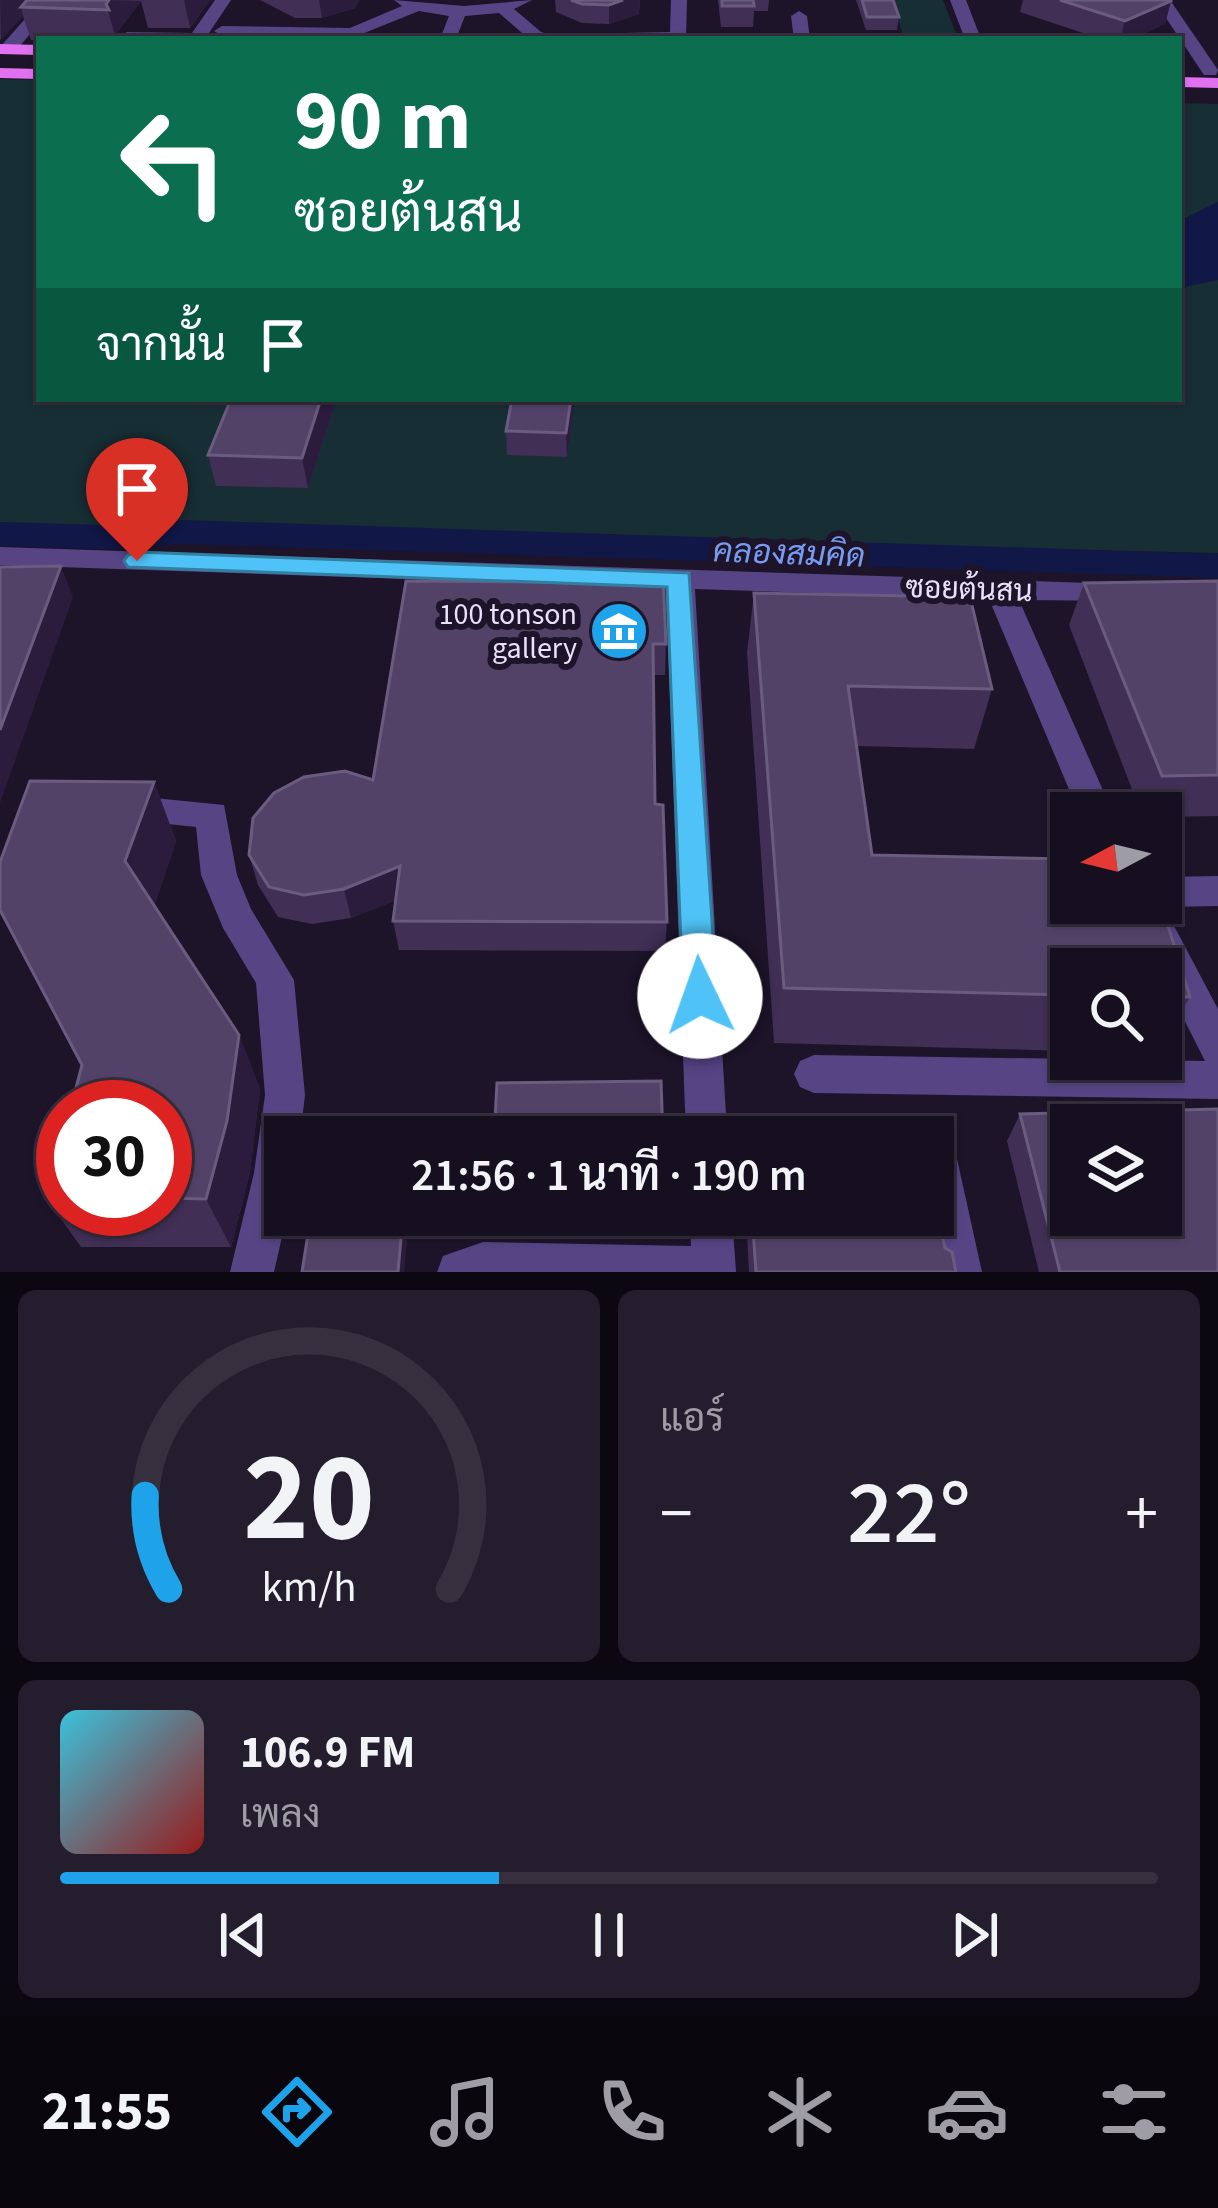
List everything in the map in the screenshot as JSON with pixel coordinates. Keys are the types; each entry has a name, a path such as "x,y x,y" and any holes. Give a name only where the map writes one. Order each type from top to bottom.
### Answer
{"main road":[{"path":"2,53 36,50"},
{"path":"2,53 36,61"},
{"path":"1182,70 1215,75"},
{"path":"0,74 36,74"},
{"path":"1182,81 1215,75"},
{"path":"1182,94 1218,95"}],"street":[{"path":"2,53 51,0"},
{"path":"198,36 223,0"},
{"path":"219,35 242,0"},
{"path":"398,0 459,10 502,8 524,0"},
{"path":"678,36 679,0"},
{"path":"1162,0 1215,75"},
{"path":"219,35 352,33 417,6"},
{"path":"966,6 973,36"},
{"path":"502,8 536,36"},
{"path":"449,36 459,10"},
{"path":"799,16 802,36"},
{"path":"128,36 140,18"},
{"name":"ซอยต้นสน","path":"0,556 1153,595"},
{"path":"680,579 706,1116"},
{"path":"1000,590 1087,792"},
{"path":"98,808 212,815 219,875 236,917 275,980 285,1095 275,1173 252,1272"},
{"path":"1182,892 1218,891"},
{"path":"1154,924 1218,1048"},
{"path":"814,1074 1218,1080"},
{"path":"459,1272 483,1264 714,1270 712,1236"},
{"path":"952,1236 960,1272"}],"green space":[{"path":"893,0 943,0 957,36 903,36"},
{"path":"0,79 36,80 36,402 1182,402 1182,103 1218,104 1218,553 0,526"}],"shaded area":[{"path":"1218,202 1218,280 1182,287 1182,220"}],"building":[{"path":"27,0 109,0 109,10 21,7"},
{"path":"571,0 623,0 609,5"},
{"path":"722,0 753,0 754,6 722,6"},
{"path":"862,0 893,0 899,17 867,17"},
{"path":"1060,0 1171,0 1171,1 1125,21"},
{"path":"230,402 320,402 302,458 208,455"},
{"path":"511,402 571,402 566,433 506,431"},
{"path":"61,566 0,730 0,567"},
{"path":"550,572 663,574 666,644 653,644 655,804 663,805 667,922 393,921 400,866 344,889 304,895 269,887 249,855 253,818 274,793 304,777 345,771 373,780 406,581 549,582"},
{"path":"1218,581 1218,775 1162,776 1084,583"},
{"path":"754,593 970,597 992,689 848,686 872,855 1050,859 1050,924 1167,924 1175,948 1050,948 1050,994 784,988"},
{"path":"30,781 154,782 125,861 239,1035 227,1121 206,1199 192,1199 192,1080 78,1080 82,1065 0,910 0,862"},
{"path":"1182,971 1190,997 1182,997"},
{"path":"661,1081 662,1116 495,1116 497,1083"},
{"path":"1218,1109 1218,1272 1060,1272 1051,1236 1182,1236 1182,1110"},
{"path":"1050,1113 1050,1232 1020,1114"},
{"path":"308,1236 401,1236 398,1272 302,1272"},
{"path":"753,1236 942,1236 956,1272 756,1272"}],"waterway":[{"name":"คลองสมคิด","path":"0,534 105,537 183,532 1218,566"}],"place":[{"name":"100 tonson gallery","path":"619,631"}],"route":[{"path":"137,561 680,579 700,996"}]}
